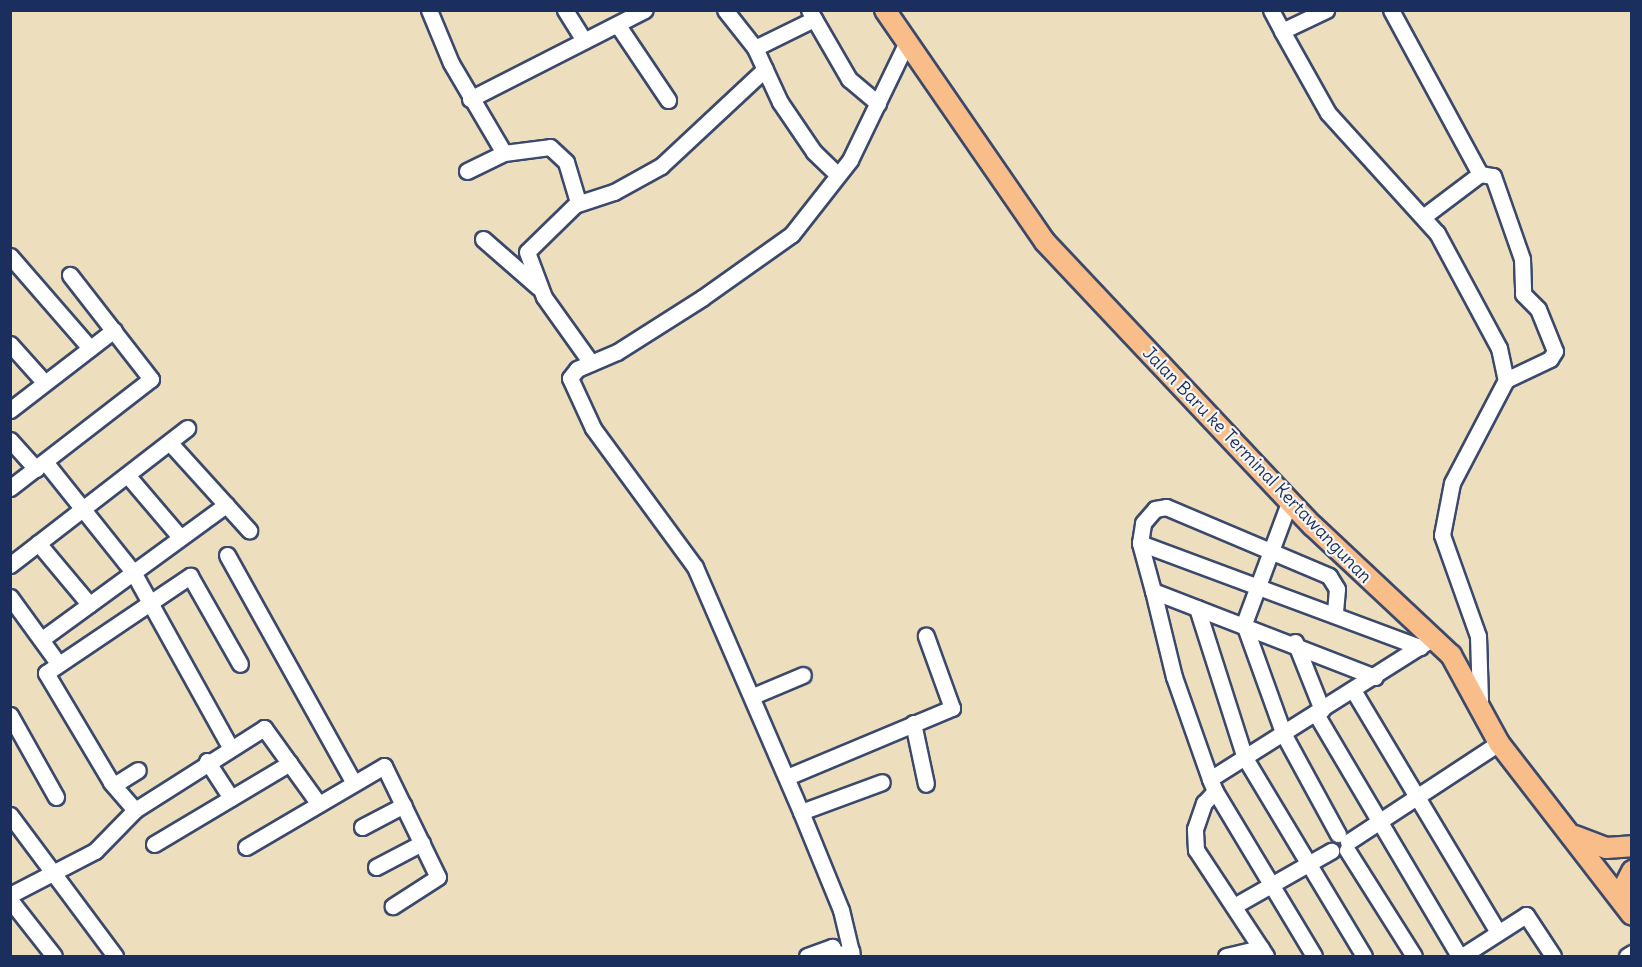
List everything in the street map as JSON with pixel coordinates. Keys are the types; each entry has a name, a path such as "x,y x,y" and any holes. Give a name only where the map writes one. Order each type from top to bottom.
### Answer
{"main road":[{"name":"Jalan Baru ke Terminal Kertawangunan","path":"885,10 906,44 1045,242 1428,642 1480,700 1499,743 1629,908"},
{"path":"1570,833 1597,847 1632,846"},
{"path":"1629,908 1632,871"}],"street":[{"path":"429,10 470,99 504,153"},
{"path":"565,10 584,40"},
{"path":"470,99 584,40 619,27 645,10"},
{"path":"725,10 755,48 814,152 838,175"},
{"path":"1271,10 1328,113 1437,233 1499,348 1506,380"},
{"path":"1282,32 1326,10"},
{"path":"1391,10 1480,174"},
{"path":"755,48 811,15 849,79 878,103"},
{"path":"619,27 668,100"},
{"path":"807,957 832,947 837,955 852,954 787,777 695,567 576,400 570,378 591,363 617,352 771,251 811,215 838,175 878,103 906,44"},
{"path":"540,289 527,249 577,204 614,192 661,166 765,69"},
{"path":"467,171 504,153 555,148 577,189 577,204"},
{"path":"1423,217 1480,174 1493,176 1522,259 1523,294 1538,309 1555,351 1550,359 1506,380 1452,483 1444,511 1445,546 1478,636 1480,700"},
{"path":"483,239 540,289 591,363"},
{"path":"10,255 90,348"},
{"path":"10,488 149,382 150,375 70,275"},
{"path":"10,410 114,330"},
{"path":"10,344 45,384"},
{"path":"10,565 128,476 187,428"},
{"path":"10,440 41,466 84,508 133,572 151,600 230,747"},
{"path":"170,443 249,530"},
{"path":"128,476 180,537"},
{"path":"1290,500 1244,624 1284,735 1341,844 1414,957"},
{"path":"42,639 180,537 226,506"},
{"path":"1314,957 1213,785 1174,677 1140,543 1149,514 1166,507 1272,549 1333,579 1335,615"},
{"path":"38,543 89,604"},
{"path":"1140,543 1335,615 1428,642"},
{"path":"227,555 353,781"},
{"path":"135,810 114,786 46,673 187,576 195,578 240,664"},
{"path":"1153,591 1295,642 1375,676"},
{"path":"10,597 58,663"},
{"path":"1197,608 1245,758 1306,864 1364,957"},
{"path":"787,777 953,706 926,636"},
{"path":"1295,642 1319,712 1378,820 1460,957 1479,953 1498,932 1526,915 1553,957"},
{"path":"1226,957 1263,952 1193,841 1204,803 1213,785 1245,758 1428,642"},
{"path":"753,696 803,675"},
{"path":"1353,690 1414,796 1498,932"},
{"path":"10,715 56,797"},
{"path":"912,723 926,784"},
{"path":"10,895 98,848 135,810 207,761 264,728 318,803"},
{"path":"1234,906 1270,883 1341,844 1499,743"},
{"path":"207,761 231,798"},
{"path":"154,844 290,763"},
{"path":"246,847 353,781 384,766 422,843 436,881 393,906"},
{"path":"114,786 138,770"},
{"path":"801,812 882,782"},
{"path":"362,827 404,805"},
{"path":"10,814 115,957"},
{"path":"376,867 422,843"},
{"path":"10,900 54,957"},
{"path":"1627,957 1632,953"}]}
